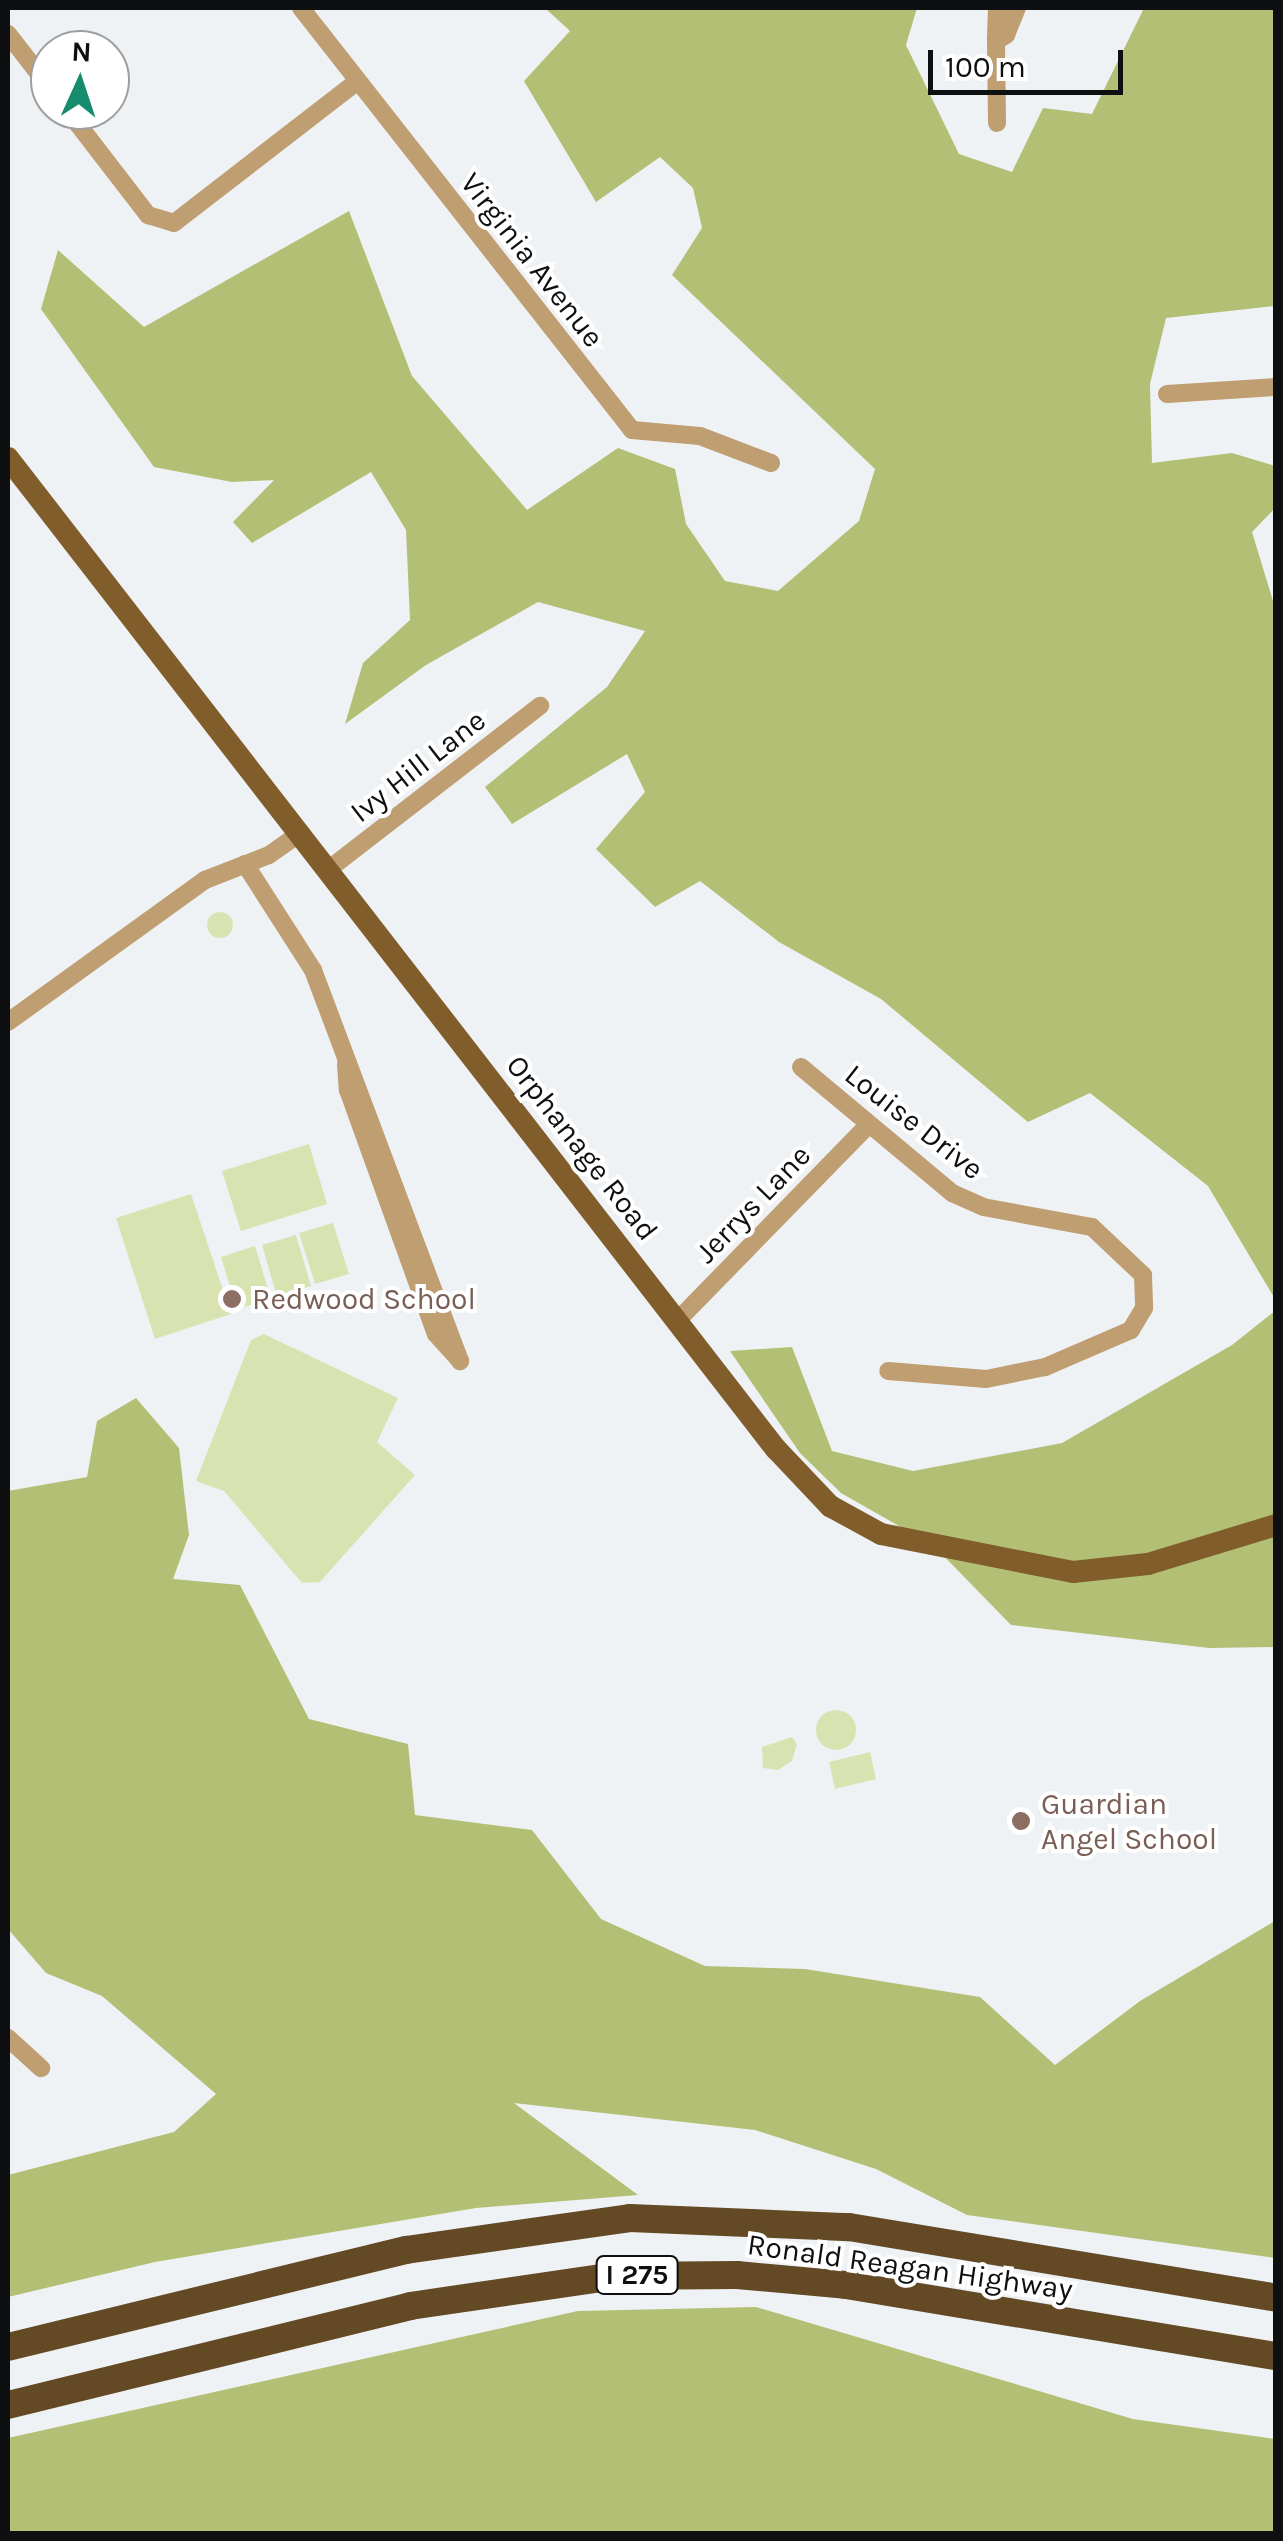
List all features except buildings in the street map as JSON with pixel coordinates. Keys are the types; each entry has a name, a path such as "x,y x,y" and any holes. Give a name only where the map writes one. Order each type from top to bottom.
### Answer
{"highway":[{"name":"Ronald Reagan Highway","path":"8,2348 406,2250 630,2218 849,2227 1276,2298"},
{"name":"Ronald Reagan Highway","path":"8,2405 410,2306 616,2276 846,2284 1276,2356"}],"main road":[{"name":"Orphanage Road","path":"8,458 803,1482 856,1524 881,1534 1044,1569 1100,1571 1276,1526"}],"street":[{"name":"Virginia Avenue","path":"300,8 632,430 700,436 771,463"},
{"path":"997,8 997,123"},
{"path":"996,41 1006,36 1017,8"},
{"path":"8,34 30,62"},
{"path":"82,130 148,215 174,224 358,81"},
{"path":"1167,394 1276,386"},
{"name":"Ivy Hill Lane","path":"329,869 540,706"},
{"path":"8,1022 205,880 245,864 301,833"},
{"path":"245,864 313,970 346,1064 348,1090 436,1334 460,1361 360,1084 346,1064"},
{"name":"Louise Drive","path":"801,1066 868,1125 968,1201 1092,1227 1138,1265 1146,1286 1144,1308 1131,1330 1045,1368 986,1379 888,1371"},
{"name":"Jerrys Lane","path":"677,1321 868,1125"},
{"path":"8,2038 41,2068"}],"green space":[{"path":"545,8 917,8 906,45 959,154 1012,172 1043,108 1092,114 1144,8 1275,8 1275,306 1166,318 1150,384 1152,463 1232,453 1275,466 1275,508 1252,532 1276,611 1275,1299 1208,1186 1090,1093 1028,1122 881,999 779,942 700,881 655,907 596,849 645,792 627,754 512,824 485,787 607,687 645,631 538,602 426,665 345,724 363,663 410,620 406,530 371,472 252,543 233,522 274,480 232,482 154,467 41,309 58,250 144,327 349,211 412,376 527,510 618,448 675,469 686,524 725,581 778,591 859,521 875,469 672,275 702,228 693,188 660,157 596,202 524,81 570,31"},
{"path":"220,912 229,916 233,925 229,934 220,938 211,934 207,925 211,916"},
{"path":"309,1144 327,1204 241,1231 222,1171"},
{"path":"191,1194 231,1314 155,1339 116,1218"},
{"path":"333,1223 349,1274 315,1284 299,1233"},
{"path":"296,1235 311,1286 277,1297 262,1245"},
{"path":"255,1246 271,1299 237,1309 221,1257"},
{"path":"1275,1311 1275,1647 1209,1648 1011,1625 934,1546 841,1493 800,1453 730,1351 792,1347 832,1451 913,1471 1062,1443 1232,1345"},
{"path":"264,1334 398,1398 377,1442 415,1475 320,1582 302,1583 224,1491 196,1481 251,1340"},
{"path":"136,1398 179,1448 189,1535 173,1579 240,1585 309,1719 408,1744 415,1815 532,1830 601,1919 705,1966 805,1969 980,1997 1055,2065 1140,2001 1275,1921 1275,2258 967,2215 876,2169 755,2130 514,2103 638,2195 476,2208 155,2262 8,2297 8,2175 174,2132 216,2094 102,1996 46,1973 8,1929 8,1491 87,1477 97,1421"},
{"path":"836,1710 850,1716 856,1730 850,1744 836,1750 822,1744 816,1730 822,1716"},
{"path":"792,1737 797,1744 792,1761 778,1770 763,1768 762,1747"},
{"path":"870,1752 876,1779 835,1789 829,1762"},
{"path":"756,2307 1133,2419 1275,2439 1275,2533 8,2533 8,2438 578,2311"}],"place":[{"name":"Redwood School","path":"232,1299"},
{"name":"Guardian Angel School","path":"1021,1821"}]}
